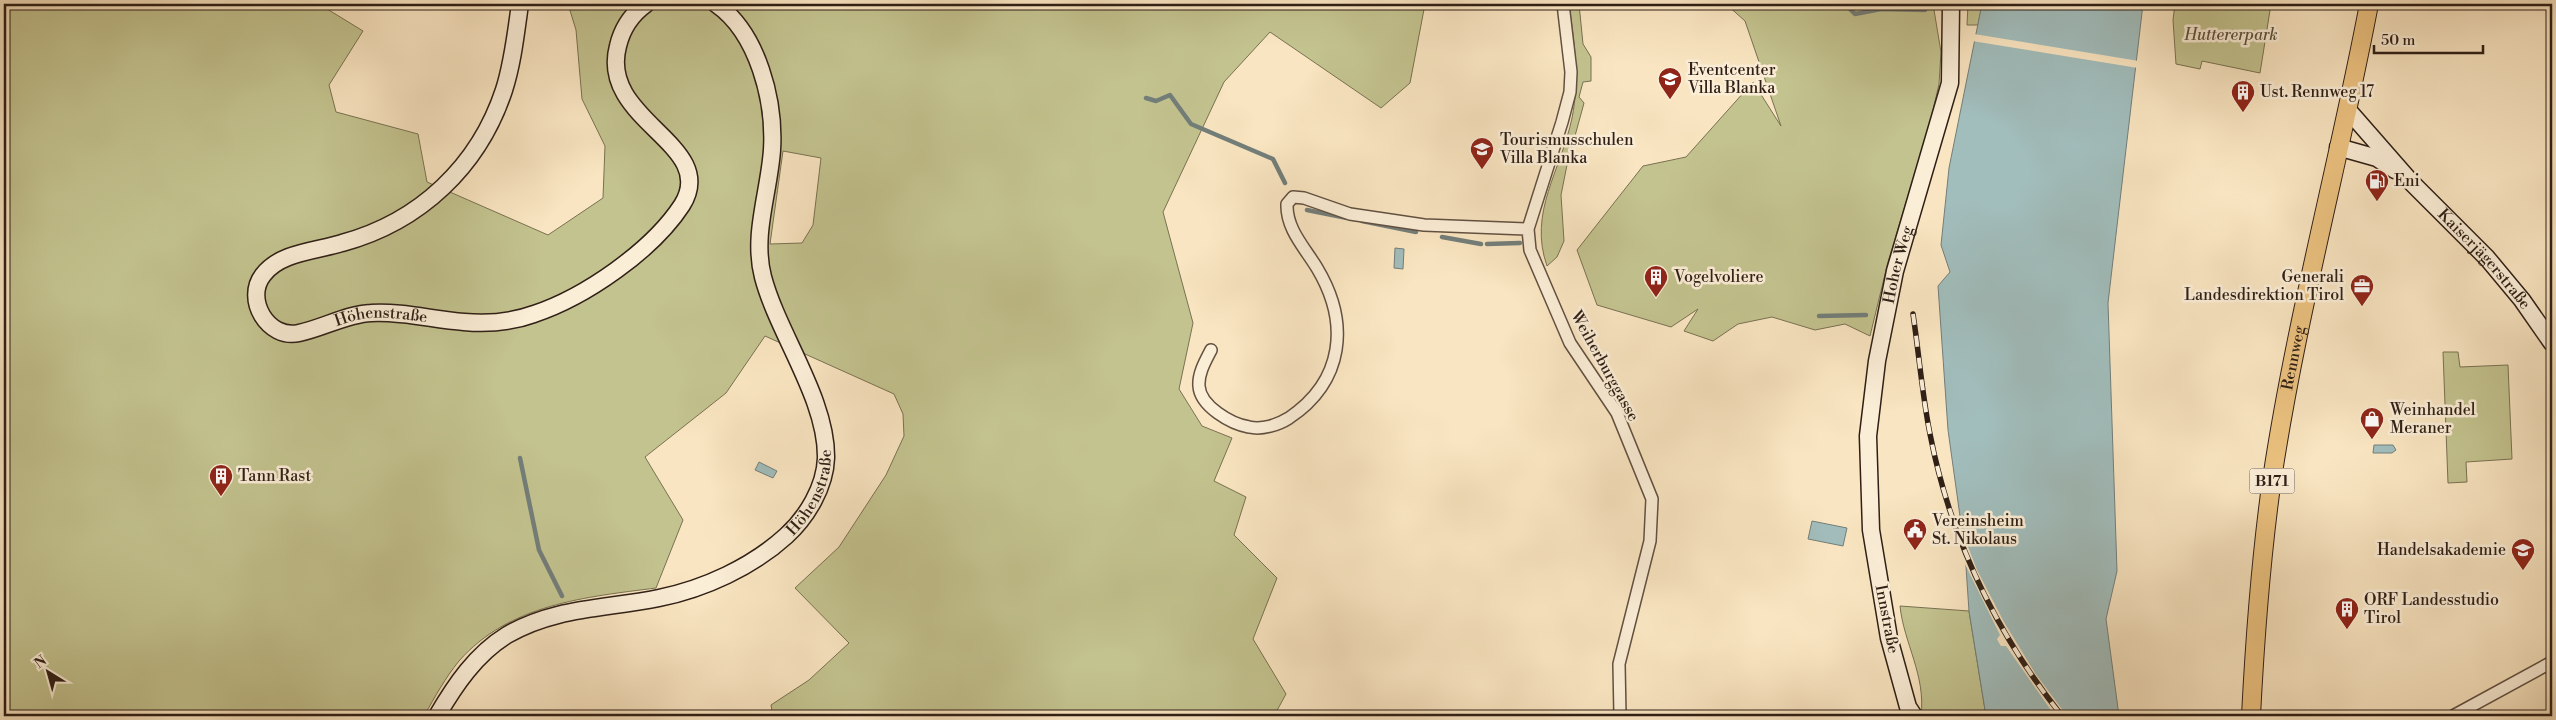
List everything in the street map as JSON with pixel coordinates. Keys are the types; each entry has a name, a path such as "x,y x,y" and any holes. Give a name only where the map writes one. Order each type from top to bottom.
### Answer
{"main road":[{"name":"Rennweg","path":"2251,716 2259,597 2272,479 2338,147 2348,110 2369,4"}],"street":[{"name":"Höhenstraße","path":"520,4 505,86 491,123 468,161 432,197 380,231 275,263 261,277 256,291 260,311 274,329 292,335 372,313 466,322 518,319 534,314 574,295 620,266 643,248 675,214 684,201 690,177 680,154 630,104 617,74 616,54 620,36 632,17 646,4"},
{"name":"Höhenstraße","path":"437,716 465,673 506,636 537,620 559,613 658,598 681,593 715,580 762,554 786,536 802,519 819,487 826,459 820,421 762,275 759,243 772,150 767,97 746,36 728,13 716,4"},
{"name":"Weiherburggasse","path":"1563,4 1571,72 1570,92 1528,229 1530,250 1570,343 1617,413 1652,499 1650,541 1619,664 1620,716"},
{"name":"Hoher Weg","path":"1871,530 1868,436 1877,361 1895,271 1950,83 1951,4"},
{"name":"Kaiserjägerstraße","path":"2348,110 2411,182 2486,258 2552,339"},
{"name":"Kaiserjägerstraße","path":"2338,147 2377,158 2411,182"},
{"path":"1210,350 1200,375 1201,394 1206,402 1221,415 1248,427 1268,426 1288,418 1309,402 1323,387 1329,377 1337,351 1334,311 1318,270 1288,220 1287,204 1293,197 1304,198 1350,214 1424,226 1528,229"},
{"name":"Innstraße","path":"1871,530 1889,638 1910,713"},
{"path":"2452,716 2552,662"}],"green space":[{"path":"4,4 319,4 363,31 329,85 336,112 418,134 427,182 548,235 603,198 605,146 582,99 576,30 568,4 1425,4 1410,83 1381,108 1270,32 1224,82 1163,212 1193,323 1179,389 1202,426 1232,438 1214,481 1246,497 1234,535 1277,578 1253,639 1286,694 1274,716 773,716 771,705 809,680 849,643 795,588 839,547 886,475 904,436 903,414 894,394 765,336 726,393 645,457 683,520 656,588 603,595 550,606 525,615 501,627 479,642 459,661 424,716 4,716","holes":["783,151 821,158 813,225 802,243 770,244"]},
{"path":"1569,4 1579,4 1583,44 1591,57 1591,81 1583,82 1579,97 1584,103 1561,195 1564,241 1557,257 1547,266 1542,246 1541,228 1544,209 1567,137 1576,89 1573,32"},
{"path":"1726,4 1933,4 1941,52 1939,84 1930,123 1888,262 1870,336 1845,324 1815,330 1772,317 1738,324 1713,341 1684,331 1698,309 1671,327 1597,305 1577,250 1643,166 1686,157 1753,82 1781,126 1745,21"},
{"path":"1968,4 1982,4 1978,25 1967,25"},
{"name":"Huttererpark","path":"2175,4 2271,4 2260,73 2202,61 2200,69 2176,64 2173,20"},
{"path":"2443,352 2458,352 2460,367 2508,365 2512,459 2466,462 2467,482 2448,483"},
{"path":"1900,606 1969,611 1986,716 1921,716 1922,701 1918,673 1902,620"}],"water":[{"path":"1982,4 2143,4 2108,303 2117,571 2106,619 2119,716 1986,716 1969,611 1965,552 1948,430 1938,286 1950,272 1941,245 1949,168"},
{"path":"1395,248 1404,249 1403,269 1394,268"},
{"path":"2374,445 2393,445 2396,450 2392,453 2373,453"},
{"path":"759,462 777,471 773,478 755,470"},
{"path":"1812,521 1847,528 1843,546 1808,539"}],"pier":[{"path":"1974,34 2139,61 2138,68 1972,41"},
{"path":"1958,521 1977,570 2004,622 2035,673 2067,716 2055,716 2006,646 2001,646 1999,643 1997,639 2000,635 1963,560"}],"waterway":[{"path":"1845,4 1855,14 1881,9 1925,10"},
{"path":"1146,98 1156,101 1170,95 1191,124 1273,159 1285,183"},
{"path":"1307,210 1347,218"},
{"path":"1362,221 1416,232"},
{"path":"1442,237 1481,244"},
{"path":"1487,244 1520,243"},
{"path":"1819,316 1866,315"},
{"path":"520,458 539,550 562,596"}],"railway":[{"path":"1913,314 1930,434 1950,510 1963,547 1979,582 2016,651 2062,716"}],"place":[{"name":"Eventcenter Villa Blanka","path":"1670,100"},
{"name":"Ust. Rennweg 17","path":"2243,113"},
{"name":"Tourismusschulen Villa Blanka","path":"1482,170"},
{"name":"Eni","path":"2377,202"},
{"name":"Vogelvoliere","path":"1656,298"},
{"name":"Generali Landesdirektion Tirol","path":"2362,307"},
{"name":"Weinhandel Meraner","path":"2372,440"},
{"name":"Tann Rast","path":"221,497"},
{"name":"Vereinsheim St. Nikolaus","path":"1915,551"},
{"name":"Handelsakademie","path":"2523,571"},
{"name":"ORF Landesstudio Tirol","path":"2347,630"}]}
